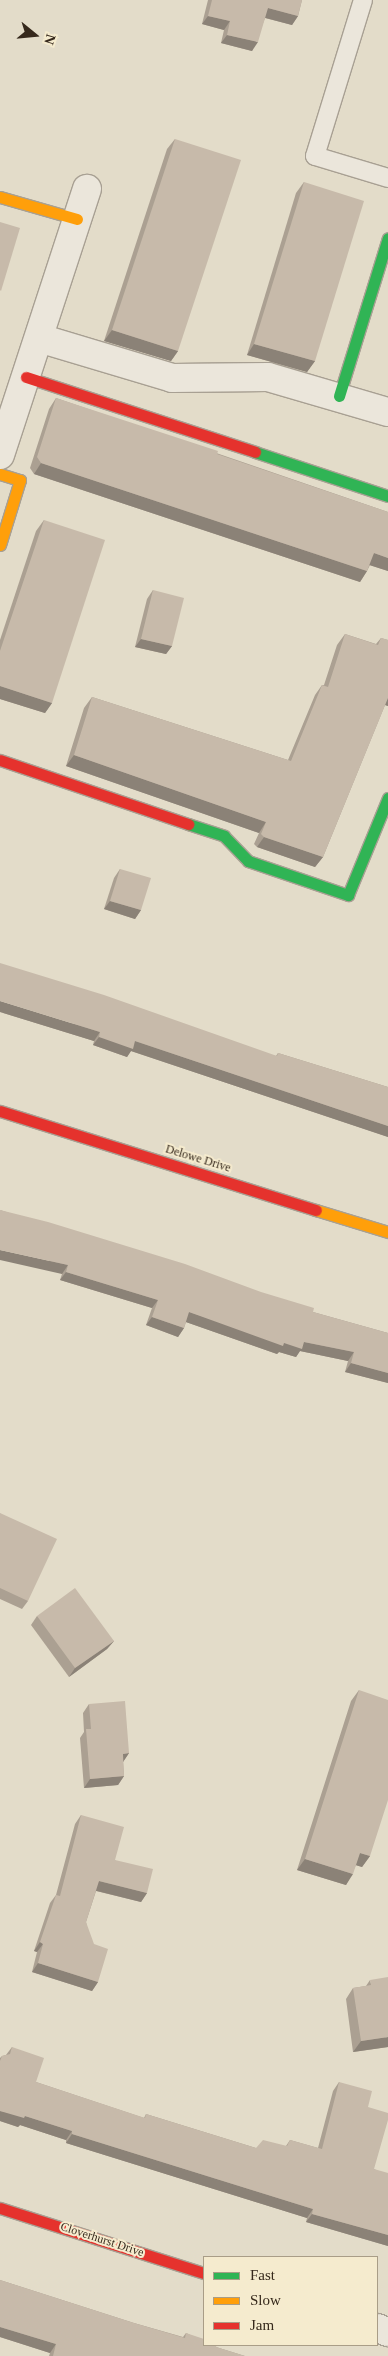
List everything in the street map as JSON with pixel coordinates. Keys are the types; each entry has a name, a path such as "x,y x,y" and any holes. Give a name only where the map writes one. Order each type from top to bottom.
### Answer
{"street":[{"path":"0,545 20,480 0,457 87,189"},
{"path":"0,197 77,219"},
{"path":"339,396 388,238"},
{"path":"39,338 172,378 268,377 339,396 388,412"},
{"path":"26,377 388,496"},
{"path":"0,760 224,836 248,861 348,895 388,798"},
{"name":"Delowe Drive","path":"0,1111 388,1232"},
{"name":"Cloverhurst Drive","path":"0,2208 203,2273"}],"lane":[{"path":"363,0 316,156 388,178"}],"building":[{"path":"212,0 302,0 298,16 268,8 258,42 227,35 230,21 208,16"},
{"path":"175,139 241,160 178,351 112,330"},
{"path":"304,182 364,201 315,361 254,344"},
{"path":"0,222 20,228 1,291 0,290"},
{"path":"56,398 218,451 217,454 388,512 388,558 374,553 367,571 41,463 37,457"},
{"path":"44,520 105,540 52,703 0,686 0,651"},
{"path":"153,590 184,598 172,646 141,639"},
{"path":"345,634 378,645 381,638 388,640 388,698 323,857 264,837 261,834 266,822 74,755 92,697 291,761 322,685 328,687"},
{"path":"120,869 151,878 141,910 110,901"},
{"path":"0,963 104,995 277,1056 278,1053 388,1087 388,1126 135,1041 133,1049 99,1037 100,1032 0,1001"},
{"path":"0,1210 48,1222 185,1264 261,1292 314,1308 313,1312 388,1333 388,1373 351,1363 354,1352 304,1342 302,1349 284,1343 283,1346 189,1312 184,1328 152,1317 158,1300 66,1272 68,1265 0,1250"},
{"path":"0,1513 57,1539 28,1601 0,1588"},
{"path":"75,1588 114,1641 75,1668 37,1616"},
{"path":"359,1690 388,1700 388,1800 370,1856 360,1853 353,1874 305,1859"},
{"path":"125,1701 129,1753 123,1754 124,1776 90,1779 86,1729 91,1729 89,1704"},
{"path":"81,1815 124,1827 115,1860 153,1869 147,1893 99,1881 86,1922 94,1944 108,1949 98,1982 38,1963 43,1944 40,1942 56,1895 60,1896"},
{"path":"388,1977 388,2037 361,2041 353,1988 371,1985 370,1980"},
{"path":"12,2047 44,2058 36,2082 145,2118 146,2114 256,2148 263,2140 287,2146 290,2140 322,2149 339,2082 372,2091 368,2107 388,2113 388,2120 374,2169 388,2173 388,2235 312,2214 313,2209 72,2134 72,2131 25,2116 24,2118 0,2111 0,2061 2,2056 10,2054"},
{"path":"0,2280 185,2338 186,2333 203,2339 203,2346 216,2346 245,2356 53,2356 56,2344 0,2327"}],"traffic: fast":[{"path":"339,396 388,238"},
{"path":"255,452 388,496"},
{"path":"188,824 224,836 248,861 348,895 388,798"}],"traffic: slow":[{"path":"0,197 77,219"},
{"path":"0,474 20,480 0,545"},
{"path":"316,1210 388,1232"}],"traffic: jam":[{"path":"26,377 255,452"},
{"path":"0,760 188,824"},
{"path":"0,1111 316,1210"},
{"path":"0,2208 203,2273"}]}
